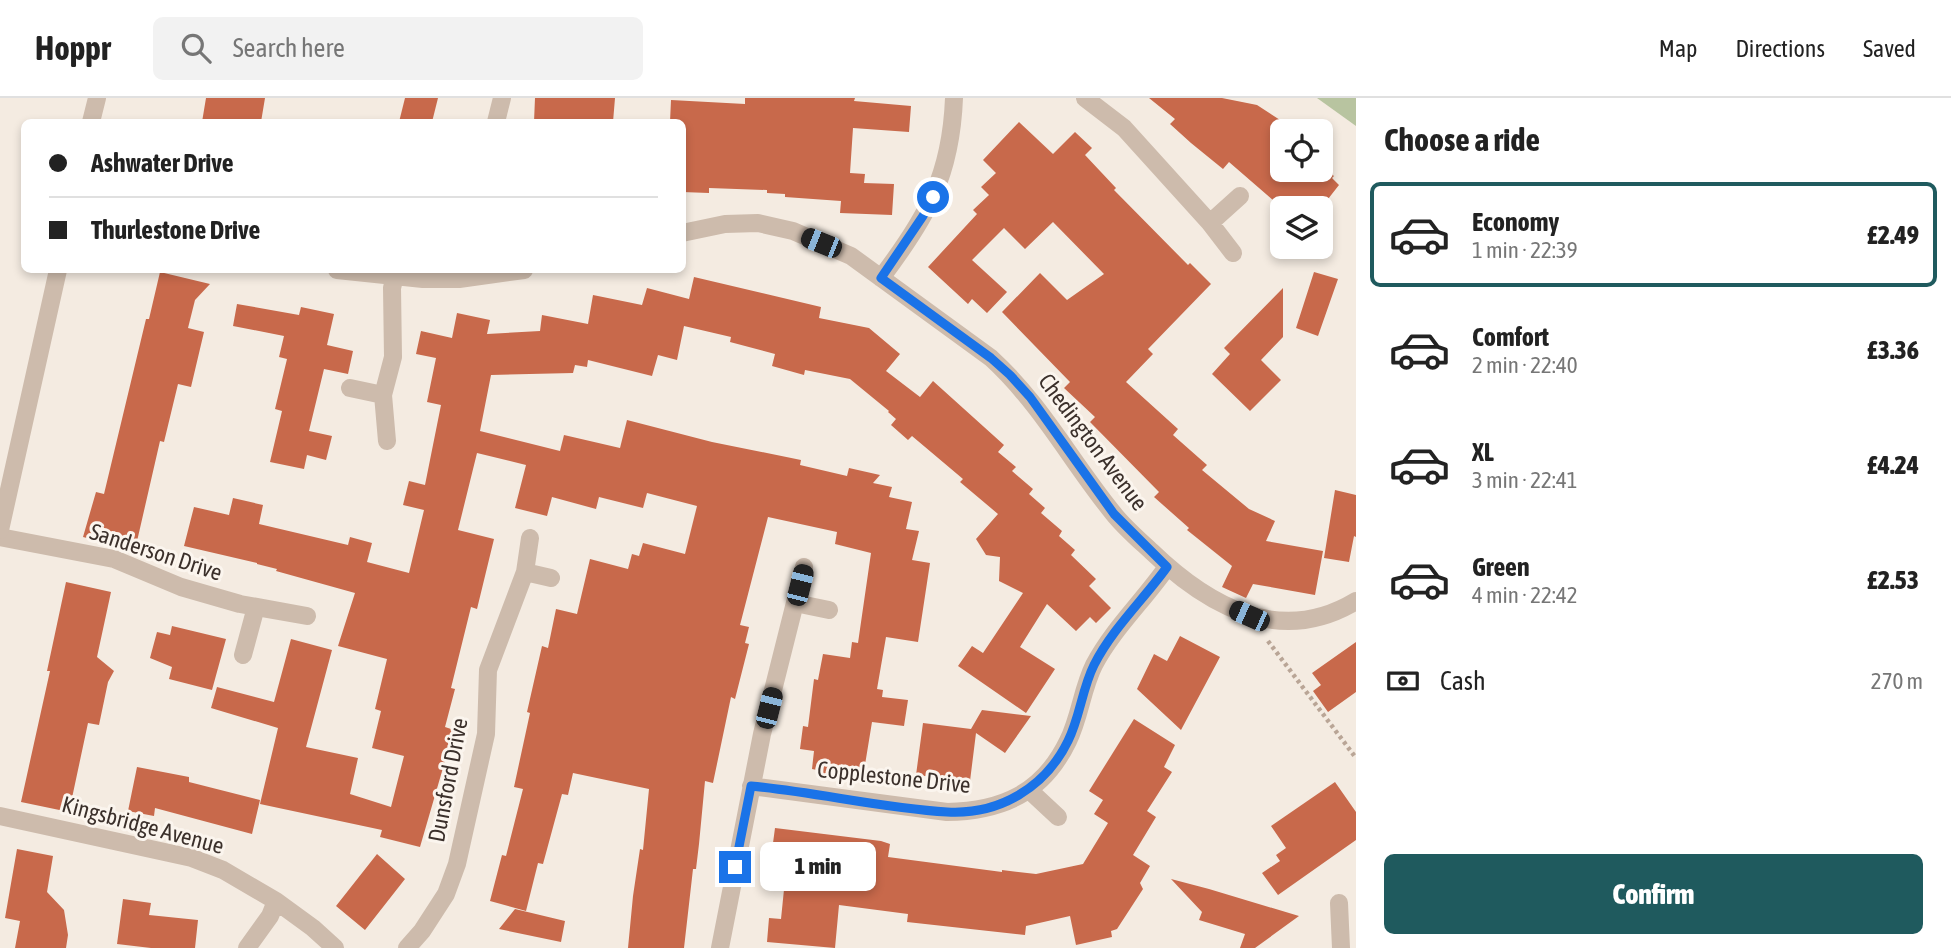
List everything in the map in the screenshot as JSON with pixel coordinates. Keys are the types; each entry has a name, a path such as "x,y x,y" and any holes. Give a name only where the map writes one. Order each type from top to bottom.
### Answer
{"street":[{"path":"92,119 97,98"},
{"path":"497,119 502,98"},
{"path":"881,278 923,216 944,172 952,135 954,98"},
{"path":"1085,98 1124,128 1210,223 1233,253"},
{"path":"1210,223 1240,196"},
{"name":"Chedington Avenue","path":"686,232 725,224 758,223 793,231 851,256 991,358 1010,375 1030,397 1114,514 1167,567 1193,587 1249,616 1298,622 1324,617 1356,601"},
{"path":"0,530 57,273"},
{"path":"366,273 459,279 488,273"},
{"path":"387,441 383,396 393,357 392,288 395,276"},
{"path":"350,388 383,396"},
{"name":"Sanderson Drive","path":"0,537 114,559 181,587 256,607 307,616"},
{"name":"Dunsford Drive","path":"407,948 422,931 446,894 457,864 486,734 488,670 525,572 530,538"},
{"path":"720,948 751,786 804,566"},
{"name":"Copplestone Drive","path":"751,786 947,812 988,808 1014,800 1048,772 1069,740 1093,667 1167,567"},
{"path":"525,572 551,578"},
{"path":"795,603 829,610"},
{"path":"243,655 256,607"},
{"path":"1029,790 1058,817"},
{"name":"Kingsbridge Avenue","path":"0,816 192,858 246,881 313,928 335,948"},
{"path":"247,948 270,916 276,901"},
{"path":"1339,903 1346,948"}],"path":[{"path":"1249,616 1356,758"}],"green space":[{"path":"1317,98 1356,98 1356,126"}],"building":[{"path":"206,98 265,98 262,119 202,119"},
{"path":"405,98 438,98 433,119 400,119"},
{"path":"535,98 615,98 613,119 534,119"},
{"path":"745,98 855,98 854,101 911,106 909,132 853,128 850,173 865,174 864,183 894,184 892,215 840,213 841,201 785,197 785,194 767,193 767,190 709,188 709,193 686,192 686,119 670,119 671,100 745,104"},
{"path":"1149,98 1222,98 1257,105 1279,119 1270,119 1270,182 1333,182 1333,179 1339,185 1330,196 1270,198 1229,162 1223,169 1191,143 1170,124 1175,119"},
{"path":"1019,122 1053,154 1075,132 1092,148 1085,155 1116,188 1114,190 1188,265 1190,263 1211,284 1148,349 1153,354 1126,382 1178,429 1173,435 1207,465 1202,470 1249,509 1275,521 1266,541 1323,551 1315,595 1253,584 1246,598 1222,587 1232,566 1187,530 1189,528 1154,497 1159,492 1090,422 1095,417 1064,388 1070,382 1002,312 1040,273 1067,300 1104,274 1053,222 1025,249 1004,228 972,260 1007,292 987,313 972,299 968,304 928,267 977,214 973,210 989,195 981,187 996,173 983,160"},
{"path":"1314,272 1338,279 1318,336 1296,328"},
{"path":"160,273 210,284 195,300 188,328 204,332 191,387 178,384 164,442 160,441 135,550 83,537 96,492 104,494 146,319 149,319"},
{"path":"694,277 821,307 819,318 869,328 900,354 886,371 920,397 933,381 1004,445 998,452 1016,467 1012,471 1033,489 1029,494 1045,508 1041,513 1062,531 1059,536 1075,550 1071,555 1096,579 1089,586 1111,608 1096,623 1090,617 1076,631 1047,604 1020,647 1055,669 1026,713 958,666 972,646 983,653 1023,593 999,581 1000,557 986,555 976,539 998,514 960,482 963,479 912,436 908,440 891,425 896,419 889,411 850,379 805,370 804,375 772,366 775,354 730,342 731,337 684,326 677,360 658,355 652,376 588,360 587,367 575,365 573,373 491,375 480,431 560,451 564,435 620,448 627,420 712,442 801,460 800,465 847,476 849,468 880,475 873,483 892,487 889,497 912,502 906,529 919,531 912,560 930,563 918,642 886,637 877,689 883,690 882,697 908,700 904,726 872,722 863,777 855,776 854,780 822,775 822,771 812,769 814,751 800,749 803,726 808,727 814,679 818,680 823,654 850,658 852,642 858,643 871,553 835,544 837,532 768,517 740,625 749,627 745,643 749,644 735,699 731,697 713,783 705,781 684,948 628,948 649,789 573,773 568,795 562,794 543,864 538,863 526,911 490,901 502,855 506,856 523,789 514,787 530,713 527,712 542,646 548,648 556,609 577,614 590,559 628,569 632,554 639,556 643,543 685,554 697,506 647,493 643,508 599,497 596,509 552,497 547,516 515,508 526,465 477,453 458,530 494,539 477,609 471,607 451,688 455,689 445,727 454,730 420,847 380,837 382,830 260,804 278,728 211,708 217,687 274,702 291,639 332,650 306,747 358,758 350,794 391,807 404,756 372,748 381,711 375,709 387,659 338,646 355,593 257,563 184,546 194,507 229,515 233,498 263,505 259,524 348,545 350,537 372,543 367,562 409,573 424,510 403,505 409,481 425,485 441,405 427,402 436,358 416,354 421,331 452,338 457,313 490,320 487,334 540,331 542,315 588,324 593,295 642,305 647,288 689,299"},
{"path":"1283,288 1283,337 1261,360 1281,380 1250,411 1212,374 1230,354 1224,348"},
{"path":"237,304 299,315 301,307 334,314 327,345 353,351 348,374 324,369 309,431 332,436 326,460 307,455 304,469 270,462 282,411 275,409 287,359 279,357 284,336 233,326"},
{"path":"1335,490 1356,495 1356,537 1354,536 1349,562 1324,558"},
{"path":"66,582 111,592 97,657 114,671 108,682 99,725 88,723 69,812 21,802 50,671 47,671"},
{"path":"172,626 226,639 212,690 169,679 172,667 150,658 157,632 170,635"},
{"path":"1180,636 1220,657 1181,730 1137,689 1154,654 1167,661"},
{"path":"1356,642 1356,692 1328,712 1313,691 1321,685 1312,673"},
{"path":"982,710 1031,716 1005,753 976,733 970,781 916,775 923,723 971,729"},
{"path":"1134,719 1175,745 1164,767 1172,772 1147,811 1156,817 1133,855 1150,866 1140,883 1143,889 1117,929 1111,931 1112,937 1076,945 1070,916 1026,926 1025,935 907,922 908,914 839,905 835,948 767,942 769,918 781,919 787,860 771,858 775,828 881,841 890,844 888,857 1002,872 1036,874 1083,864 1108,823 1094,814 1103,800 1089,791"},
{"path":"137,767 189,777 189,782 260,800 252,834 155,808 154,816 128,811"},
{"path":"1335,782 1356,812 1356,840 1278,895 1262,873 1280,861 1276,855 1286,848 1271,826"},
{"path":"17,849 53,856 47,892 64,910 68,935 66,948 15,948 20,921 5,918"},
{"path":"377,854 405,879 365,930 336,906"},
{"path":"1171,879 1299,916 1255,948 1240,948 1245,934 1199,920 1202,912"},
{"path":"123,899 151,903 149,915 198,920 195,948 151,948 117,944"},
{"path":"515,909 565,921 561,942 499,929"}],"route":[{"path":"735,867 751,786 947,812 988,808 1014,800 1029,790 1048,772 1069,740 1093,667 1167,567 1114,514 1030,397 1010,375 991,358 881,278 933,197"}]}
